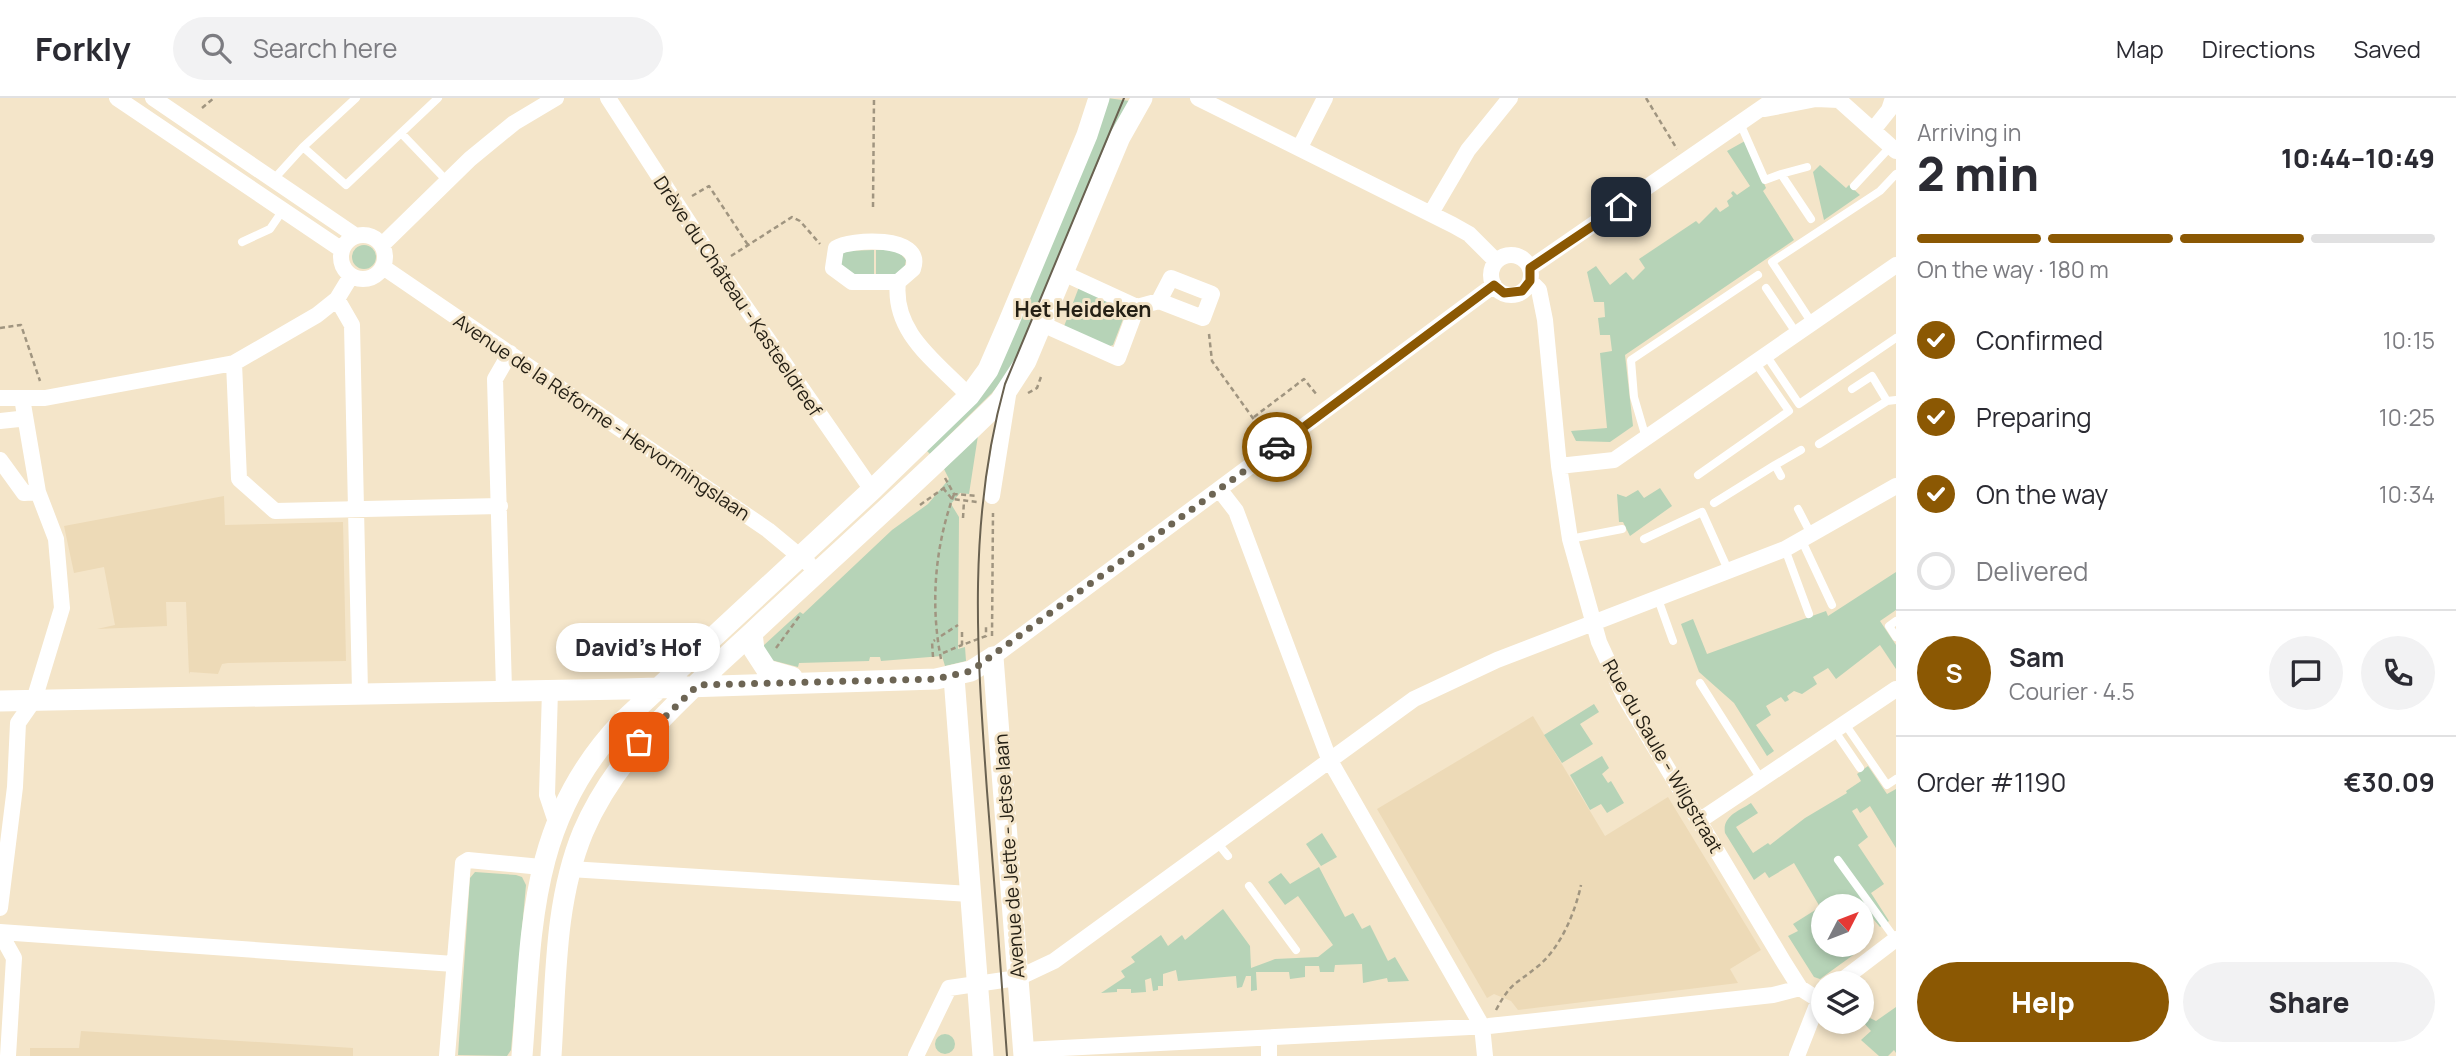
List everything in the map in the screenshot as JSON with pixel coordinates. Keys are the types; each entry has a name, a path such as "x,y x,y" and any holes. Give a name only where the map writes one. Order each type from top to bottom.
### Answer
{"main road":[{"path":"522,1056 533,906 541,866 556,822 570,794 606,738 872,491 969,396 988,370 1087,135 1099,98"},
{"path":"551,1056 559,932 570,869 584,831 617,771 643,738 817,571 987,414 1009,388 1042,324 1120,137 1142,98"},
{"path":"752,633 754,650 767,670 808,681"},
{"path":"0,701 550,690 950,677 979,667 993,657"},
{"name":"Avenue de Jette - Jetse laan","path":"993,657 1024,1053"},
{"path":"950,677 983,1056"}],"street":[{"path":"117,98 342,250"},
{"path":"137,112 147,98"},
{"path":"153,98 356,236 371,236 383,245 386,260 383,267 366,279 351,276 342,265 342,250 356,236"},
{"path":"383,245 447,181 514,123 556,98"},
{"name":"Drève du Château - Kasteeldreef","path":"608,98 676,206 872,491"},
{"path":"1198,98 1431,213 1469,234 1496,261"},
{"path":"1300,147 1325,98"},
{"path":"1431,213 1468,150 1510,98"},
{"path":"1530,274 1521,258 1515,255 1496,261 1491,270 1494,285 1504,293 1517,294 1530,274 1776,98"},
{"path":"1869,125 1882,102 1893,98"},
{"path":"1759,110 1832,99 1846,104 1893,149"},
{"path":"902,244 912,250 915,263 910,273 898,282 852,282 833,268 832,256 840,245 902,244"},
{"path":"1559,466 1612,461 1896,265"},
{"name":"Avenue de la Réforme - Hervormingslaan","path":"383,267 800,556 817,571"},
{"path":"1063,273 1138,307 1159,301 1203,318 1212,294 1171,278 1159,301"},
{"name":"Rue du Saule - Wilgstraat","path":"1530,274 1539,290 1545,320 1559,466 1570,539 1592,624 1624,696 1800,988 1811,993"},
{"path":"0,398 45,398 234,363 317,315 337,299 351,276"},
{"path":"898,282 897,301 905,329 969,396"},
{"path":"993,657 1494,285"},
{"path":"337,299 352,325 360,692"},
{"path":"1042,324 1118,358 1138,307"},
{"path":"505,689 495,379 510,353"},
{"path":"234,363 239,480 275,511 357,507 500,506"},
{"path":"987,500 1009,388"},
{"path":"0,908 15,787 18,723 34,700 62,608 56,539 38,492 22,398"},
{"path":"0,421 19,419"},
{"path":"0,460 24,493 38,492"},
{"path":"916,1056 944,993 955,985 1018,978 1054,961 1414,699 1497,660 1785,549 1807,539 1896,486"},
{"path":"1219,489 1236,511 1329,759 1485,1026 1485,1056"},
{"path":"1699,821 1896,689"},
{"path":"550,690 547,795 556,822"},
{"path":"447,1056 463,863 468,860 541,866"},
{"path":"570,869 971,894"},
{"path":"0,933 454,964"},
{"path":"0,933 14,958 13,1015 3,1029 8,1056"},
{"path":"1854,971 1896,939"},
{"path":"1024,1053 1485,1026 1773,995 1800,988"},
{"path":"1797,1056 1811,1022"},
{"path":"1269,1038 1269,1056"}],"lane":[{"path":"273,180 303,147 356,98"},
{"path":"303,147 346,186 438,98"},
{"path":"1740,123 1765,180 1807,167"},
{"path":"401,133 447,181"},
{"path":"1854,186 1893,149"},
{"path":"1781,174 1811,219"},
{"path":"1812,323 1772,262 1880,191 1896,174"},
{"path":"242,242 270,229 283,210"},
{"path":"1646,438 1634,397 1631,360 1758,275"},
{"path":"1766,288 1797,334"},
{"path":"1760,359 1799,404 1896,338"},
{"path":"1698,475 1788,411 1760,359"},
{"path":"1819,444 1891,400 1872,376 1852,390"},
{"path":"1714,503 1801,450"},
{"path":"1775,465 1781,476"},
{"path":"1798,509 1832,605"},
{"path":"1644,539 1702,512 1729,572"},
{"path":"1570,539 1622,529"},
{"path":"1785,549 1810,614"},
{"path":"1658,599 1673,641"},
{"path":"1896,621 1889,626 1896,637"},
{"path":"1700,684 1761,779"},
{"path":"1839,727 1860,768"},
{"path":"1839,727 1887,785 1896,779"},
{"path":"1216,841 1228,856"},
{"path":"1838,860 1896,939"},
{"path":"1250,886 1296,950"}],"path":[{"path":"202,108 214,98"},
{"path":"873,207 874,98"},
{"path":"1646,98 1677,149"},
{"path":"676,206 709,186 748,245"},
{"path":"717,266 792,217 800,221 832,256"},
{"path":"1203,318 1209,329 1212,361 1275,448"},
{"path":"0,328 21,326 43,390"},
{"path":"1253,418 1304,379 1328,409"},
{"path":"936,480 952,499 987,500 995,503 991,580 993,657"},
{"path":"950,677 938,638 935,575 954,494"},
{"path":"987,500 987,516"},
{"path":"963,518 964,501"},
{"path":"943,653 986,636 986,624"},
{"path":"941,636 958,625"},
{"path":"962,632 962,645"},
{"path":"933,657 932,642 935,640"},
{"path":"1485,1026 1516,979 1536,968 1549,956 1577,902 1581,885"}],"shaded area":[{"path":"224,496 225,525 343,522 346,661 228,663 222,664 218,674 189,674 186,602 166,602 167,626 97,629 115,625 104,567 74,573 64,526"},
{"path":"1533,716 1605,836 1668,797 1761,950 1730,969 1738,983 1518,1010 1511,1001 1494,994 1487,998 1377,809"},
{"path":"81,1031 353,1048 353,1056 30,1056 30,1048 79,1048"}],"green space":[{"path":"1107,98 1130,101 1015,364 992,393 930,454 926,450 965,412"},
{"path":"1745,141 1766,188 1763,191 1794,240 1625,355 1633,426 1610,442 1576,441 1571,431 1607,428 1600,353 1612,351 1610,335 1600,335 1598,318 1605,317 1604,302 1594,302 1587,272 1596,266 1610,285 1626,272 1633,280 1645,268 1639,259 1696,221 1699,224 1716,207 1720,212 1729,206 1727,201 1733,196 1733,191 1737,195 1750,186 1727,151"},
{"path":"1820,165 1846,188 1849,185 1860,195 1824,220 1813,172"},
{"path":"364,245 373,248 376,257 373,266 364,269 355,266 352,257 355,248"},
{"path":"874,250 874,275 853,274 841,265 842,254 846,251"},
{"path":"876,250 897,250 906,260 904,270 894,275 876,275"},
{"path":"1079,287 1119,307 1125,314 1113,345 1107,347 1063,329"},
{"path":"979,429 969,494 960,493 951,504 959,517 958,649 965,647 966,661 945,666 942,656 881,661 880,657 870,657 869,661 799,663 798,667 771,660 763,646 800,612 803,614 892,530 928,504 949,479 944,469"},
{"path":"1660,488 1672,506 1630,536 1623,522 1619,522 1617,494 1626,497 1638,490 1644,498"},
{"path":"1896,572 1896,610 1880,621 1896,645 1896,669 1880,645 1836,679 1828,668 1813,677 1817,684 1802,694 1794,691 1787,696 1789,700 1785,702 1781,697 1766,706 1771,715 1756,725 1774,751 1767,756 1734,703 1699,672 1681,624 1693,619 1707,654 1826,611 1828,616"},
{"path":"1594,704 1599,712 1580,724 1593,744 1562,763 1544,735"},
{"path":"1602,756 1609,768 1602,774 1608,783 1611,781 1624,803 1607,813 1601,804 1590,810 1570,775"},
{"path":"1868,766 1887,794 1896,789 1896,848 1870,806 1860,813 1857,808 1852,811 1868,837 1858,845 1884,884 1872,894 1812,894 1794,863 1769,878 1765,872 1754,880 1725,833 1729,818 1751,803 1758,813 1736,827 1753,853 1768,843 1770,845 1805,818 1847,793 1846,791 1861,781 1857,774"},
{"path":"1322,833 1337,857 1321,866 1306,844"},
{"path":"1319,867 1345,917 1353,913 1362,929 1370,925 1388,961 1395,957 1409,981 1388,982 1387,978 1363,983 1362,964 1335,965 1334,972 1320,972 1319,966 1305,966 1305,977 1290,979 1289,972 1256,972 1257,990 1251,991 1251,976 1246,976 1242,987 1237,988 1236,976 1178,981 1176,970 1163,974 1163,986 1158,986 1158,990 1153,991 1151,978 1145,980 1146,992 1131,993 1131,989 1117,989 1117,992 1101,993 1125,977 1121,971 1135,962 1131,957 1161,935 1168,946 1182,935 1185,940 1223,909 1250,946 1251,968 1275,959 1318,957 1333,945 1298,896 1285,905 1268,882 1281,873 1290,884"},
{"path":"475,872 516,875 522,877 526,885 511,1050 507,1056 458,1055 470,878"},
{"path":"1874,898 1889,921 1880,927 1874,920"},
{"path":"1811,913 1811,957 1850,957 1831,971 1811,972 1788,936 1798,931 1793,924"},
{"path":"1896,1007 1896,1053 1894,1050 1888,1056 1879,1056 1861,1040 1868,1034 1874,1034 1874,1020"},
{"path":"945,1034 952,1037 955,1044 952,1051 945,1054 938,1051 935,1044 938,1037"}],"tram line":[{"path":"1007,1056 978,637 980,536 985,486 1005,384 1124,98"}],"way so far":[{"path":"639,742 698,685 936,679 971,671 1277,447"}],"place":[{"name":"David's Hof","path":"639,742"}],"district":[{"name":"Het Heideken","path":"1083,310"}],"route":[{"path":"1277,447 1494,285 1504,293 1517,294 1522,291 1530,281 1530,268 1621,207"}]}
